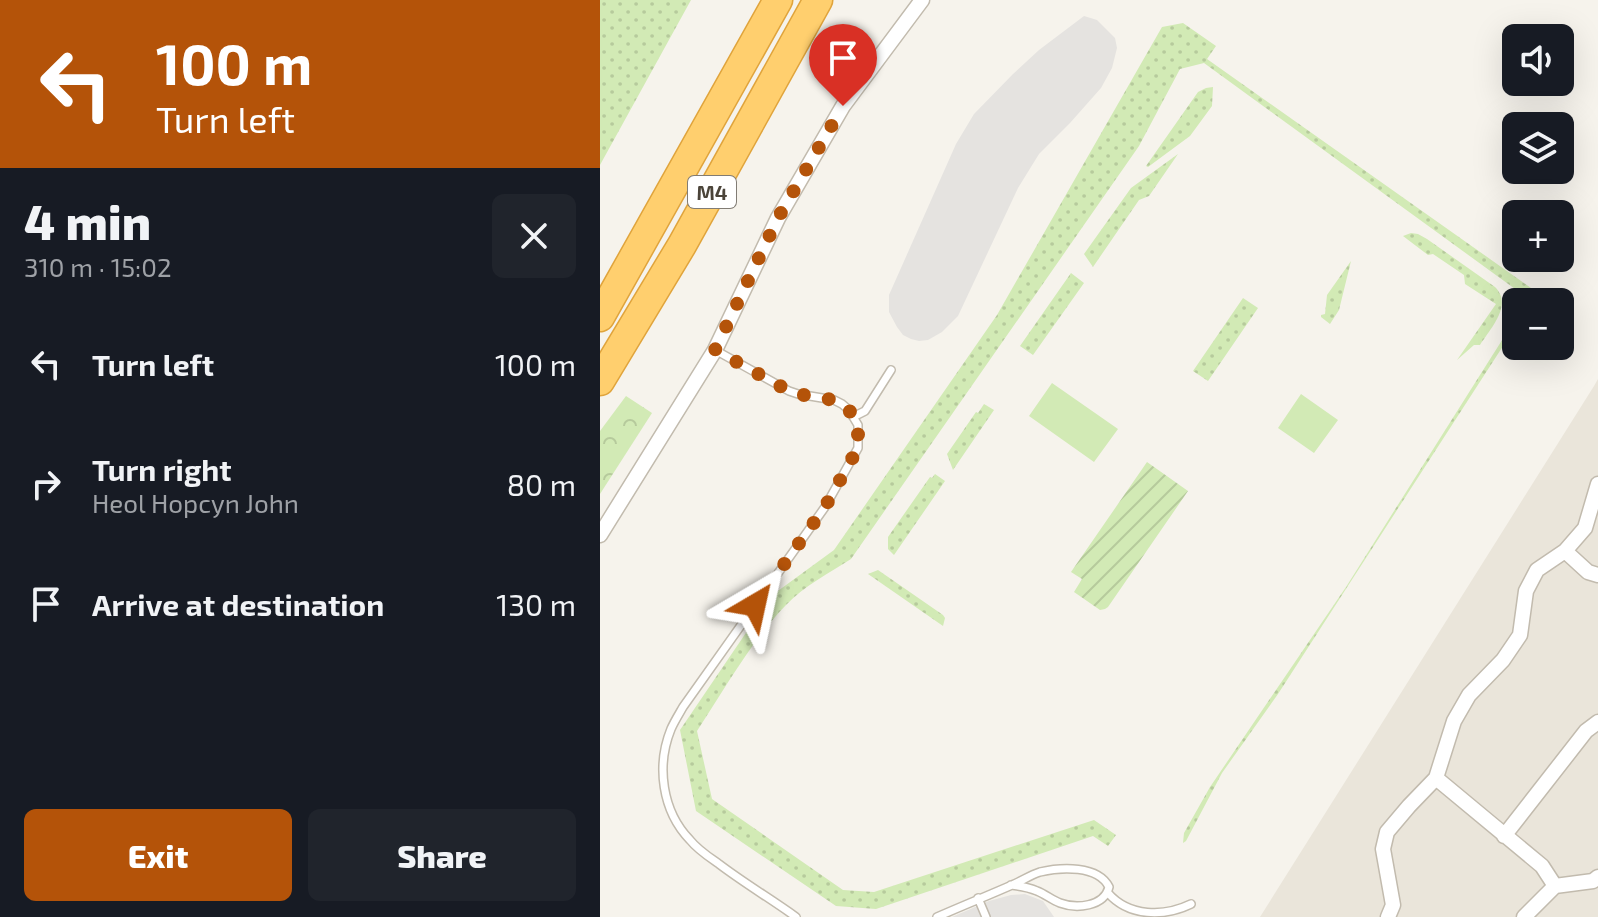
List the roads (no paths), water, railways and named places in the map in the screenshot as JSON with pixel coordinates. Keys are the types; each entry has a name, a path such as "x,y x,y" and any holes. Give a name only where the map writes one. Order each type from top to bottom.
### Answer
{"highway":[{"name":"M4","path":"600,317 778,0"},
{"name":"M4","path":"600,381 682,245 818,0"}],"street":[{"path":"600,535 715,350 767,241 843,106 922,0"},
{"path":"1388,917 1393,905 1383,849 1387,832 1436,778 1454,721 1469,695 1503,660 1520,635 1526,591 1537,570 1565,551 1585,528 1598,484"},
{"path":"1565,551 1588,572 1598,575"},
{"path":"1504,836 1586,731 1598,722"},
{"path":"1436,778 1542,866 1555,886"},
{"path":"1524,917 1555,886 1593,881 1598,877"}],"lane":[{"path":"715,350 789,391 834,400 849,410 858,425 858,448 834,493 683,707 671,730 662,773 671,811 688,839 785,913 796,917"},
{"path":"853,417 865,411 891,370"},
{"path":"937,917 1037,873 1051,870 1071,869 1095,874 1109,887 1108,893 1095,903 1074,906 1062,904 1029,888 1011,885"},
{"path":"1108,893 1121,906 1143,914 1166,914 1191,904"},
{"path":"978,898 986,917"}]}
